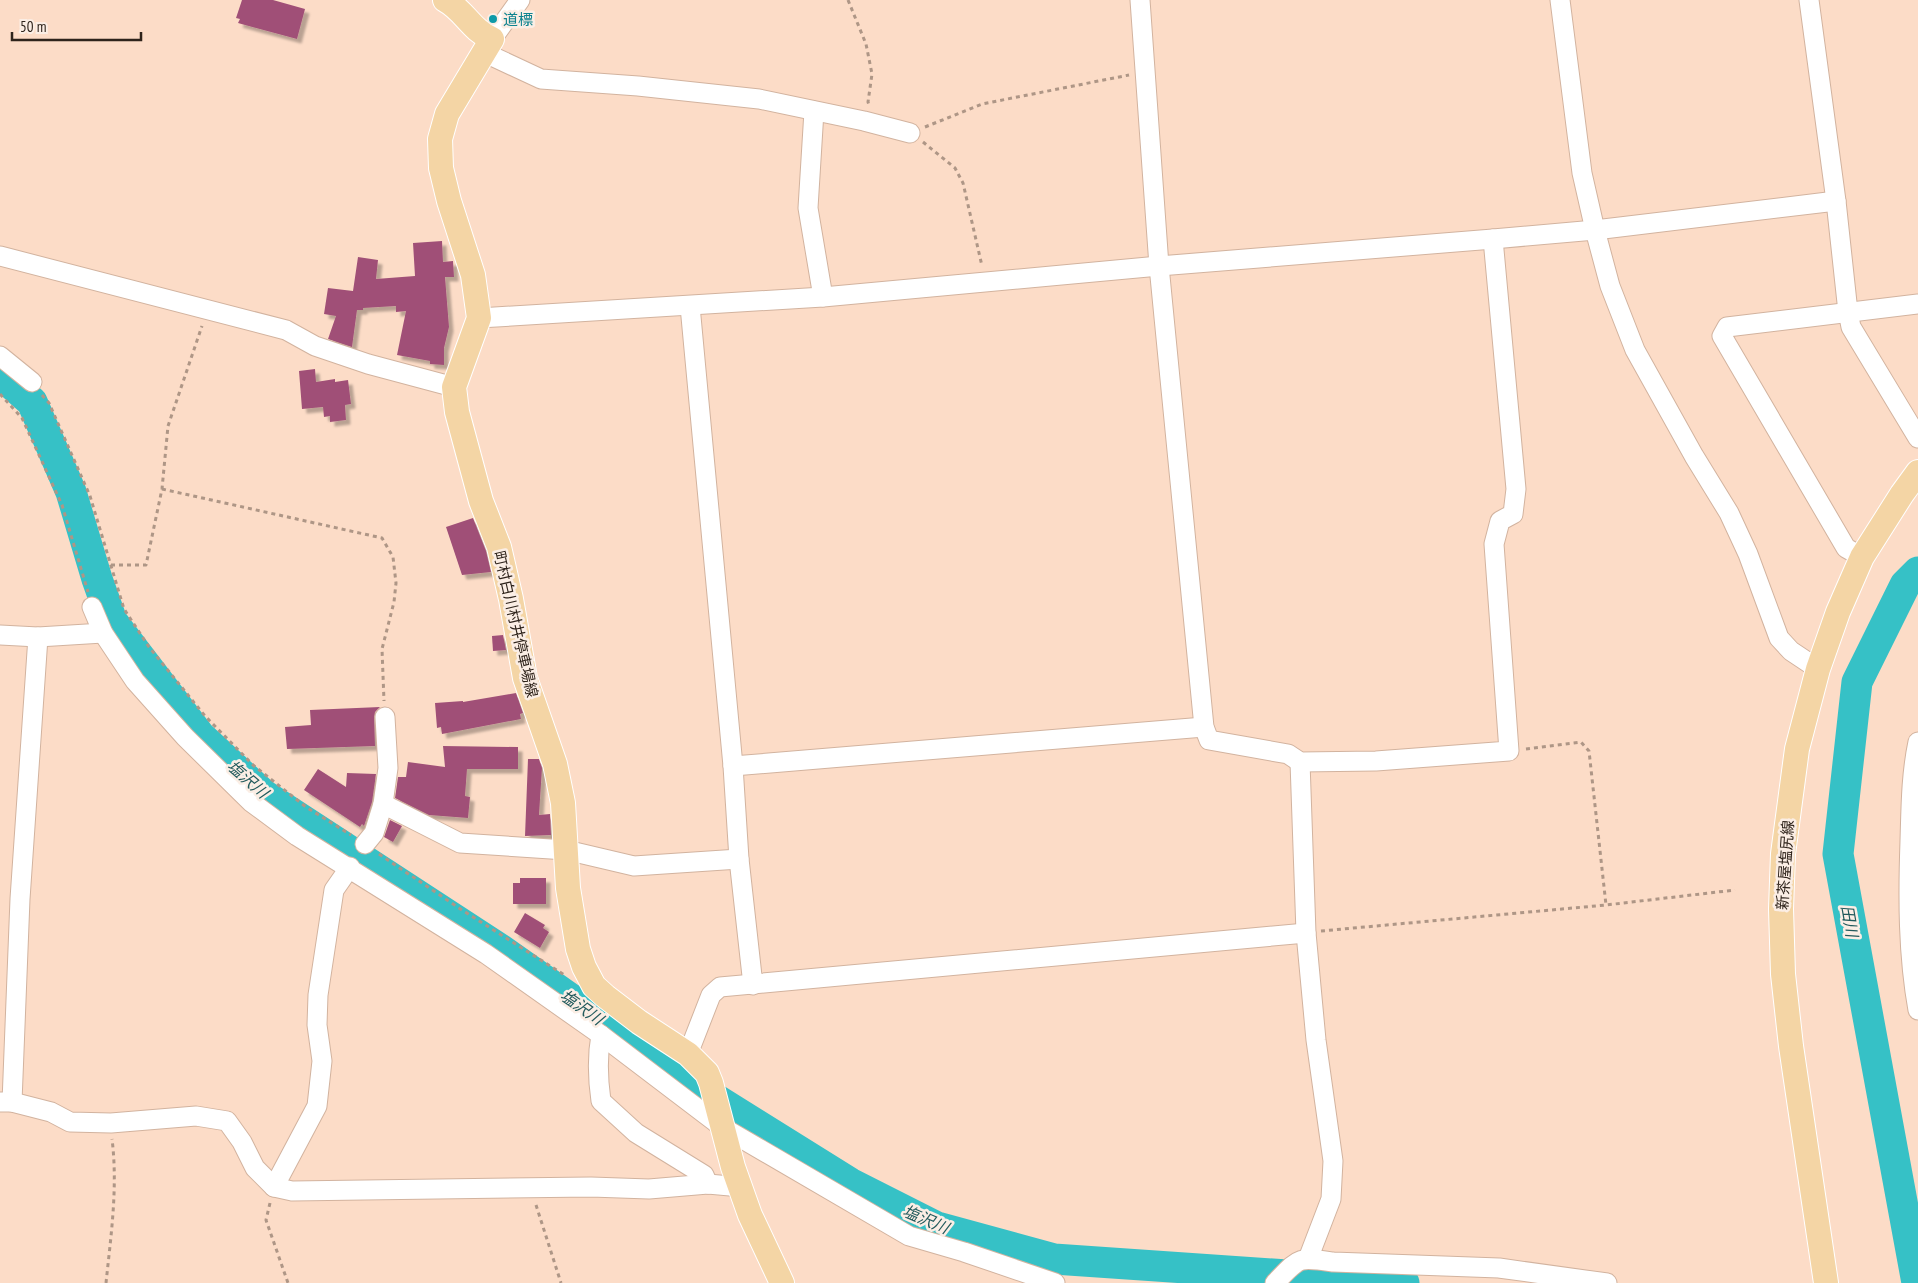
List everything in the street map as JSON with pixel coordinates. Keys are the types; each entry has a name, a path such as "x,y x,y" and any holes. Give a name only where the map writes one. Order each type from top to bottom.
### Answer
{"main road":[{"path":"447,1 461,12 482,35 488,45"},
{"name":"町村白川村井停車場線","path":"488,45 447,114 440,139 441,168 449,201 473,274 479,318 454,387 457,412 468,454 482,501 499,547 511,599 525,678 555,764 563,803 568,888 578,949 584,967 594,986 639,1022 688,1054 707,1073 750,1215 782,1283"},
{"name":"新茶屋塩尻線","path":"1826,1283 1791,1046 1783,974 1781,916 1783,854 1797,749 1818,669 1838,612 1862,557 1918,472"}],"street":[{"path":"520,0 488,45 541,79 638,86 759,99 910,132"},
{"path":"1140,0 1160,266 1204,727 1209,740 1288,754 1300,762 1376,761 1509,751 1494,544 1500,522 1512,514 1516,489 1493,239"},
{"path":"1560,0 1582,173 1610,286 1635,350 1694,456 1729,513 1748,554 1779,638 1790,651 1818,669"},
{"path":"1809,0 1851,327 1918,438"},
{"path":"814,111 808,208 823,297"},
{"path":"479,318 823,297 1160,266 1595,230 1836,201"},
{"path":"0,256 286,330 315,346 368,364 454,387"},
{"path":"1862,557 1846,548 1722,336 1727,327 1918,304"},
{"path":"690,306 733,766 739,858 753,986"},
{"path":"0,356 32,382"},
{"path":"92,607 103,634 135,681 185,737 251,802 297,836 486,954 601,1035 721,1124 909,1236 964,1252 1055,1283"},
{"path":"0,635 38,637 103,634"},
{"path":"38,637 6,1102 52,1112 70,1122 110,1123 196,1116 226,1121 242,1142 255,1168 274,1187 292,1191 649,1188 708,1184 741,1187"},
{"path":"364,844 374,832 383,804 388,768 385,717"},
{"path":"733,766 1204,727"},
{"path":"1918,742 1914,761 1911,799 1908,894 1914,990 1918,1010"},
{"path":"1275,1283 1302,1260 1331,1199 1333,1161 1316,1040 1306,933 1300,762"},
{"path":"383,804 460,843 566,850 634,866 739,858"},
{"path":"274,1187 317,1106 322,1061 318,1025 318,995 334,890 350,868"},
{"path":"688,1054 711,995 720,987 753,986 1306,933"},
{"path":"601,1035 598,1047 601,1102 636,1133 704,1175 708,1184"},
{"path":"1302,1260 1499,1268 1573,1280 1607,1283"}],"path":[{"path":"848,0 866,44 872,74 868,102 873,123"},
{"path":"910,132 982,104 1146,72"},
{"path":"910,132 933,148 955,168 963,183 985,282"},
{"path":"111,564 146,565 162,488 168,426 208,309"},
{"path":"32,382 49,404 86,488 124,609 149,647 205,716 260,771 306,807 462,910 579,984 594,986"},
{"path":"0,394 22,418 62,505 92,607"},
{"path":"162,488 382,538 393,557 396,583 394,602 382,649 385,717"},
{"path":"1509,751 1580,742 1589,751 1606,905"},
{"path":"1306,933 1606,905 1735,890"},
{"path":"106,1283 114,1204 115,1158 110,1123"},
{"path":"274,1187 266,1220 288,1283"},
{"path":"533,1188 534,1199 561,1283"}],"building":[{"path":"242,0 273,0 305,9 297,39 238,23 240,19 236,18"},
{"path":"442,241 443,262 453,261 454,277 445,277 449,327 444,348 444,365 430,364 430,361 397,355 406,311 396,312 396,306 357,310 352,347 328,339 336,316 324,314 328,288 353,291 358,257 378,260 376,279 415,276 413,243"},
{"path":"315,369 316,382 335,379 335,382 348,380 351,404 345,405 346,420 330,422 330,416 324,417 323,407 302,409 299,371"},
{"path":"473,518 486,551 491,572 462,575 446,527"},
{"path":"503,635 506,650 493,651 492,636"},
{"path":"516,693 523,713 520,714 521,719 442,734 441,727 437,728 435,703 463,702"},
{"path":"380,707 375,712 374,717 375,746 287,749 285,727 311,725 310,710"},
{"path":"443,746 518,747 518,769 467,769 465,796 470,797 468,818 429,815 395,798 398,777 406,777 408,762 445,767"},
{"path":"528,759 539,759 542,768 539,815 550,814 551,835 525,836"},
{"path":"318,769 346,787 347,773 376,774 372,802 364,826 362,824 360,827 304,790"},
{"path":"390,820 402,826 393,842 384,837"},
{"path":"520,878 546,878 546,904 513,904 513,883 520,883"},
{"path":"525,913 545,925 543,928 549,932 540,948 514,932"}],"waterway":[{"name":"塩沢川","path":"0,374 32,402 71,492 97,579 112,621 200,736 264,795 500,949 693,1085 850,1183 937,1227 1054,1259 1404,1283"},
{"name":"田川","path":"1917,1283 1838,854 1857,682 1905,585 1918,572"}],"place":[{"name":"道標","path":"493,19"}]}
